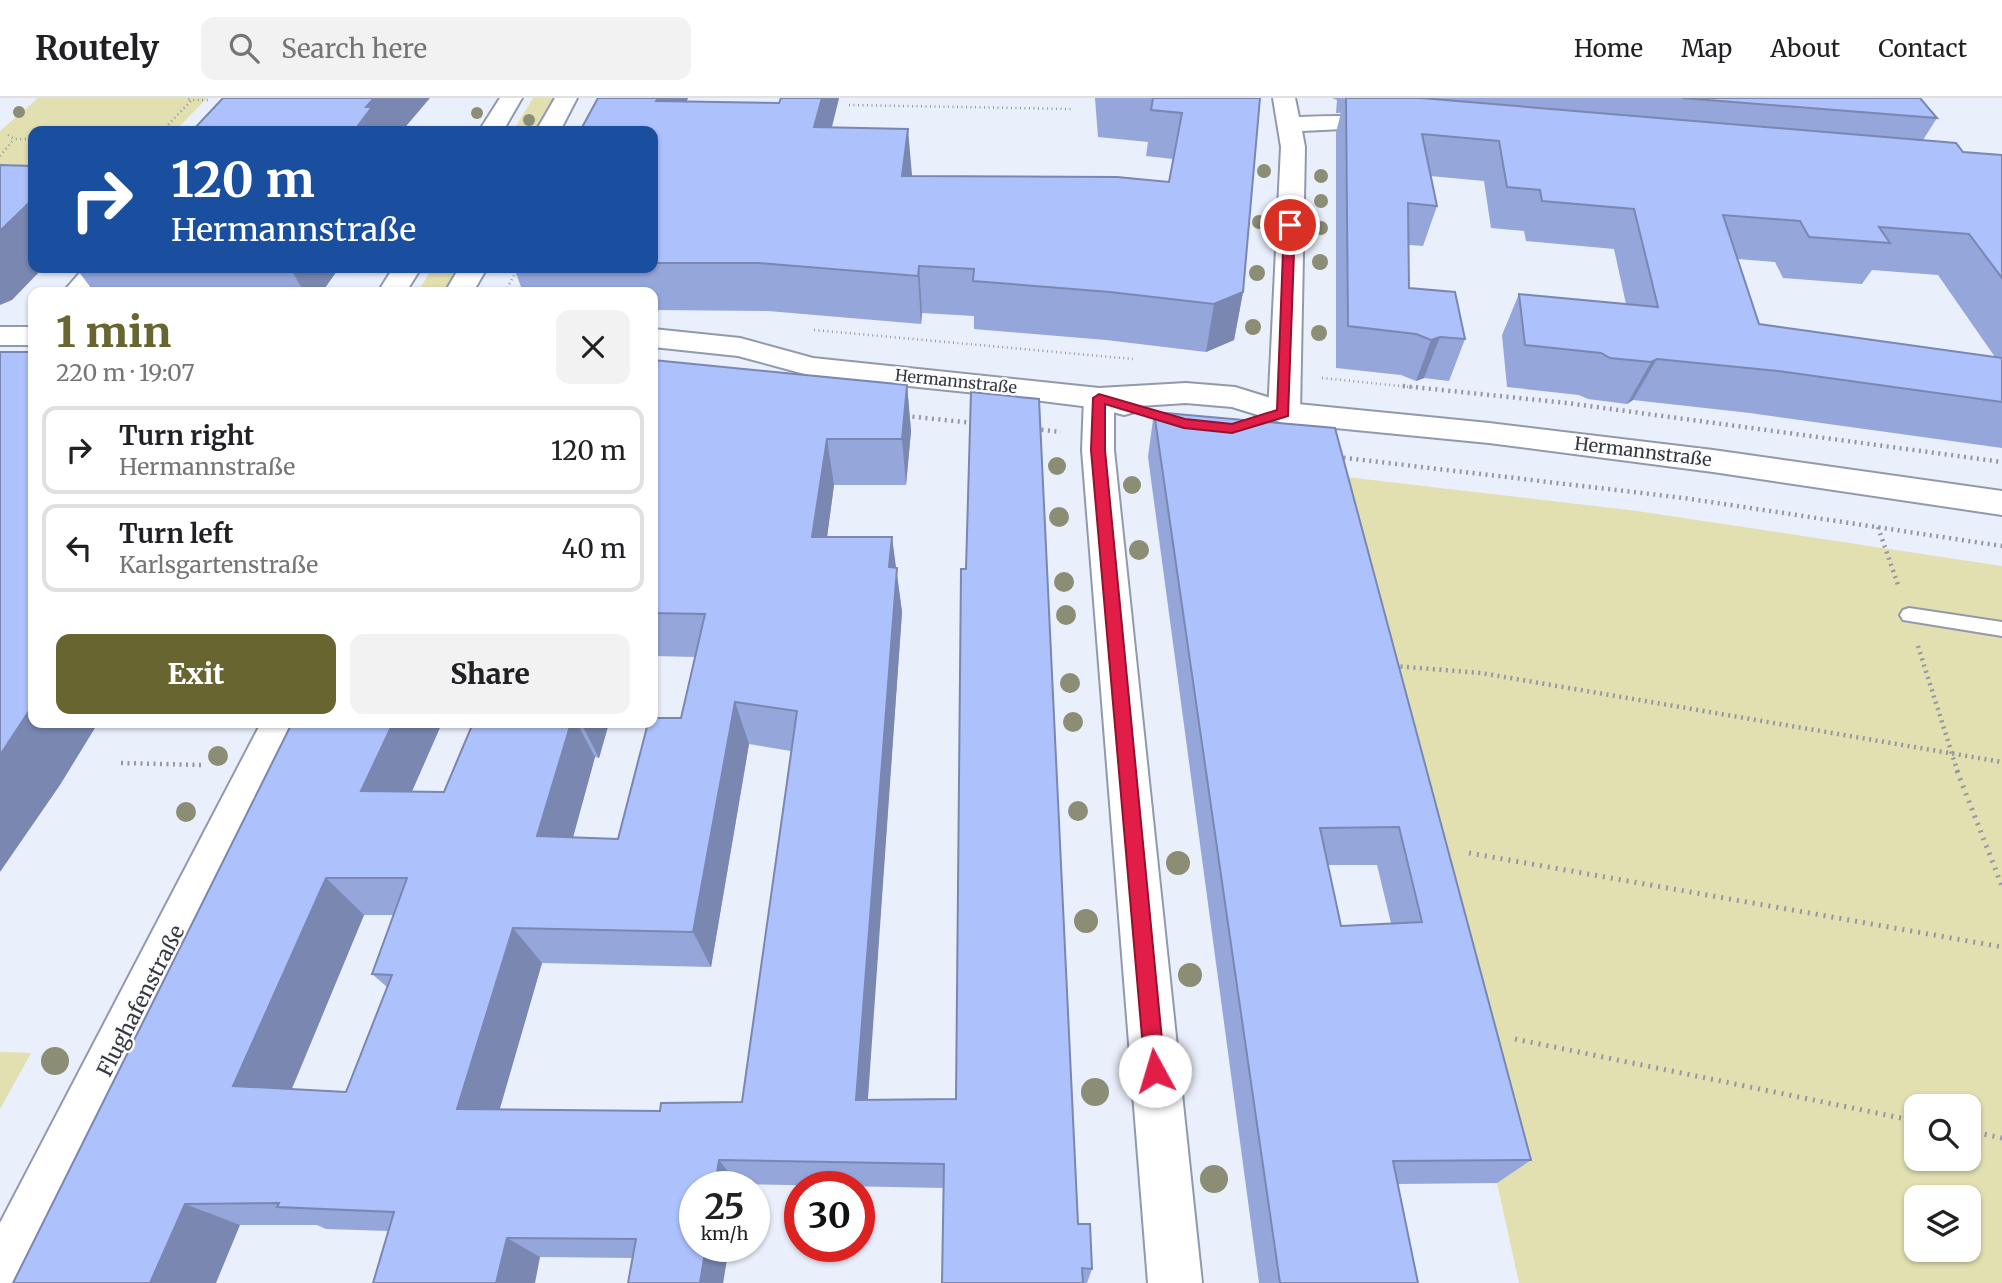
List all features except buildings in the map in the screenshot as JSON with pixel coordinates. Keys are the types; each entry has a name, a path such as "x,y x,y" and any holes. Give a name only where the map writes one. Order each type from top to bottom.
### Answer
{"street":[{"path":"494,126 511,98"},
{"path":"551,126 566,98"},
{"path":"1284,98 1293,146 1284,413"},
{"path":"1291,125 1343,122 1409,128"},
{"path":"82,287 94,273"},
{"path":"0,336 28,336"},
{"name":"Hermannstraße","path":"658,339 740,347 812,367 1099,398 1186,393 1235,397 1284,413 1477,432 1689,458 2002,503"},
{"name":"Hermannstraße","path":"747,377 759,378 812,367"},
{"path":"1099,398 1098,450 1175,1283"},
{"name":"Hermannstraße","path":"1099,398 1184,424"},
{"name":"Hermannstraße","path":"1232,428 1284,413"},
{"name":"Flughafenstraße","path":"0,1279 278,728"}],"lane":[{"path":"1909,615 2002,629"}],"path":[{"path":"167,126 191,99 210,100"},
{"path":"849,105 1071,109"},
{"path":"8,135 14,139 28,139"},
{"path":"0,156 14,139"},
{"path":"812,330 1136,360"},
{"path":"897,415 978,424"},
{"path":"1032,429 1045,430"},
{"path":"1331,456 1657,495 2002,546"},
{"path":"1878,526 1909,615 1950,752 2002,886"},
{"path":"1394,666 1480,673 2002,761"},
{"path":"121,763 202,765"},
{"path":"1469,853 2002,947"},
{"path":"1515,1040 1904,1119"},
{"path":"1981,1134 2002,1138"}],"shaded area":[{"path":"38,98 207,98 180,126 28,126 28,210 0,210 0,131"},
{"path":"533,98 553,98 537,126 516,126"},
{"path":"429,273 454,273 446,287 421,287"},
{"path":"1321,474 1637,511 2002,566 2002,1283 1519,1283 1497,1183"},
{"path":"0,1052 31,1053 0,1109"}],"route":[{"path":"1155,1071 1098,450 1099,398 1184,424 1232,428 1284,413 1290,225"}]}
